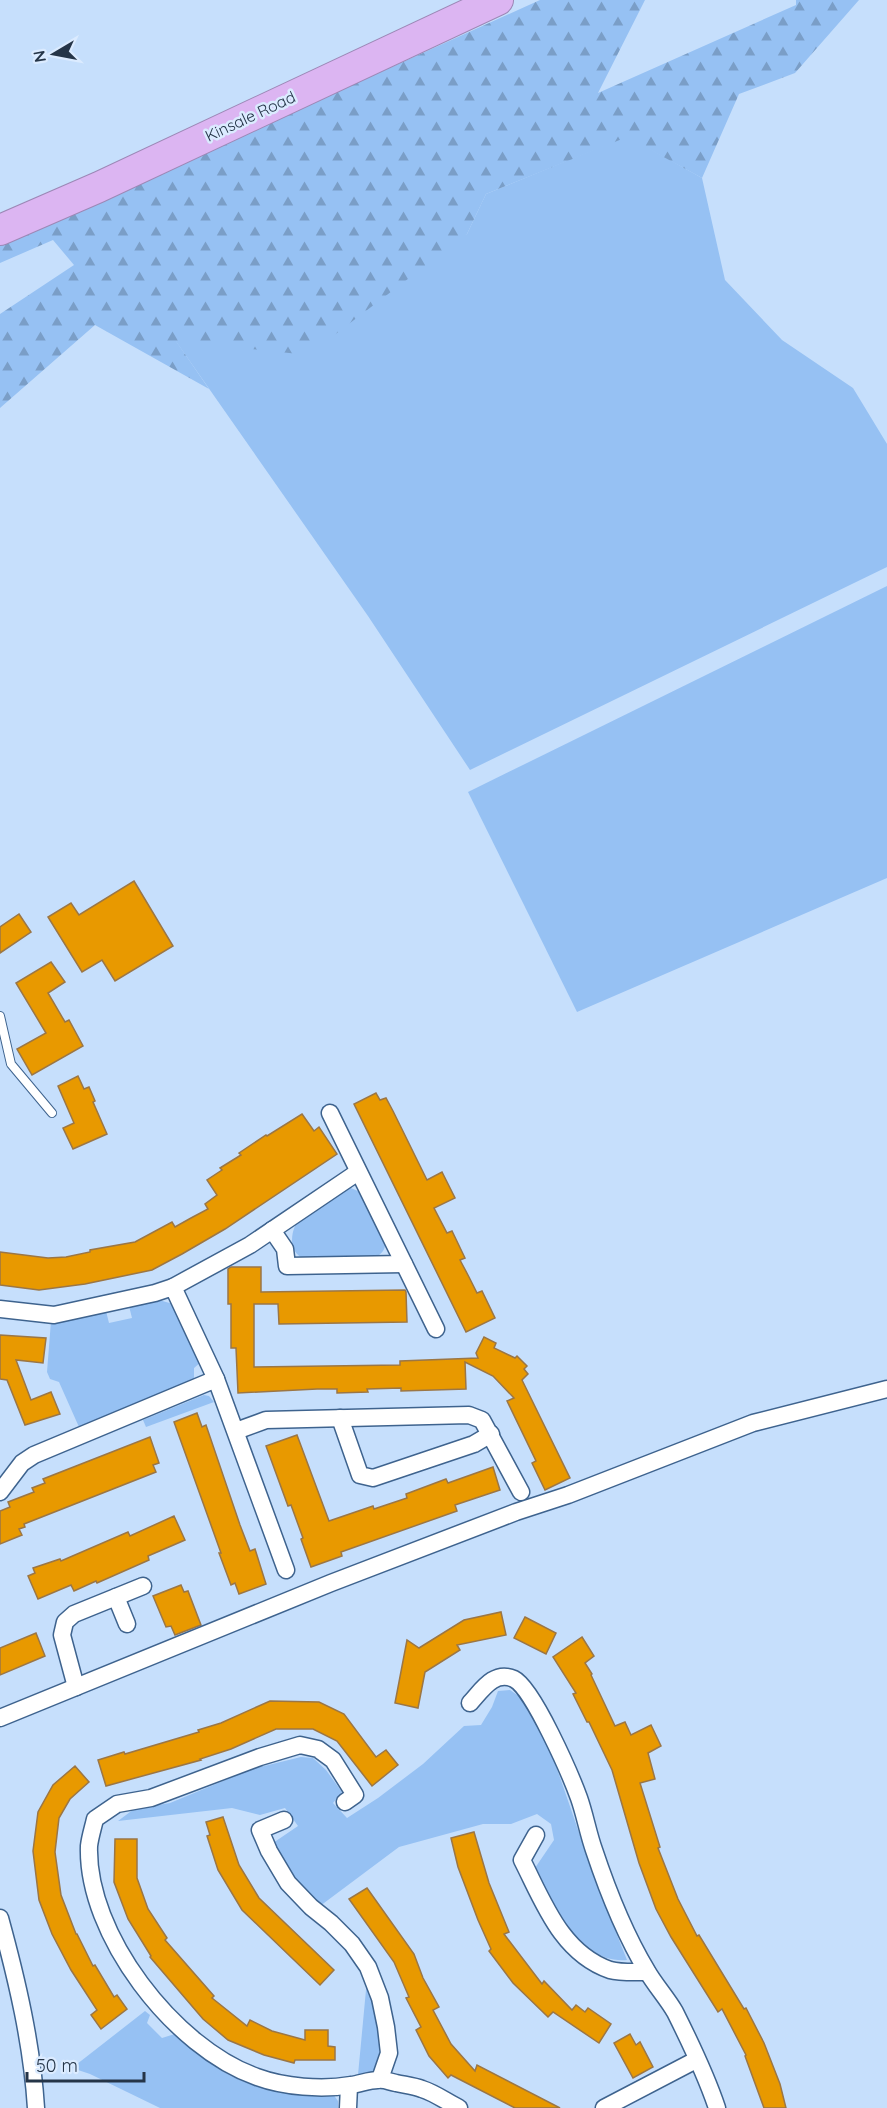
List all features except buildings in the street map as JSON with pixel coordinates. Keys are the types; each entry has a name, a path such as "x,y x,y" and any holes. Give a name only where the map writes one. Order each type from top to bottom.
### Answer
{"highway":[{"name":"Kinsale Road","path":"0,230 99,188 498,0"}],"street":[{"path":"330,1113 436,1329"},
{"path":"0,1309 54,1315 173,1287 272,1230 358,1172"},
{"path":"272,1230 285,1249 287,1266 405,1264"},
{"path":"173,1287 216,1379 286,1570"},
{"path":"0,1492 22,1463 34,1455 216,1379"},
{"path":"0,1718 353,1575 753,1423 887,1389"},
{"path":"236,1431 266,1420 469,1415 482,1420 521,1492"},
{"path":"340,1418 360,1475 373,1478 474,1444 491,1434"},
{"path":"76,1687 62,1635 64,1622 74,1614 143,1586"},
{"path":"116,1597 127,1624"},
{"path":"470,1702 491,1680 501,1678 515,1679 529,1694 560,1754 579,1799 606,1886 624,1928 647,1972 674,2011 717,2108"},
{"path":"345,1802 355,1795 333,1760 318,1749 300,1745 260,1757 151,1798 117,1804 95,1819 89,1845 93,1889 103,1918 116,1945 153,2001 193,2039 230,2064 257,2077 288,2084 350,2086 380,2079 424,2090 459,2108"},
{"path":"284,1820 260,1830 269,1851 288,1883 352,1944 368,1968 380,1998 389,2054 380,2079"},
{"path":"536,1835 522,1860 562,1935 583,1955 611,1970 647,1972"},
{"path":"0,1918 14,1967 34,2073 36,2108 27,2108"},
{"path":"604,2108 696,2060"},
{"path":"348,2108 350,2086"}],"lane":[{"path":"0,1016 10,1064 52,1113"}],"green space":[{"path":"540,0 645,0 598,93 796,5 796,0 859,0 795,73 739,94 702,178 627,137 486,194 467,234 308,355 176,341 209,389 95,325 0,408 0,314 74,265 53,240 0,263 0,244"},
{"path":"627,136 702,178 725,280 782,340 853,388 887,444 887,567 470,770 368,616 175,340 467,234 486,194"},
{"path":"887,586 887,878 577,1012 468,792"},
{"path":"351,1188 360,1192 385,1241 383,1251 375,1258 305,1259 299,1256 292,1242 293,1231 298,1220 345,1189"},
{"path":"159,1300 173,1304 201,1362 194,1368 194,1379 79,1427 59,1382 50,1379 47,1372 51,1321 106,1311 109,1323 132,1318 129,1306"},
{"path":"204,1395 209,1396 214,1402 146,1427 143,1420"},
{"path":"510,1690 526,1701 554,1760 596,1882 627,1960 610,1959 581,1942 550,1898 535,1868 554,1840 551,1824 537,1814 511,1824 483,1824 399,1847 320,1906 295,1881 273,1843 298,1826 285,1808 260,1815 232,1808 118,1821 134,1809 170,1803 252,1769 301,1757 313,1758 326,1770 342,1792 333,1803 347,1818 423,1764 464,1726 481,1725 498,1691"},
{"path":"369,1958 385,2070 358,2075"},
{"path":"145,2011 150,2015 147,2023 162,2038 178,2033 205,2059 235,2078 266,2088 333,2094 338,2101 338,2108 160,2108 90,2074 72,2068"}]}
